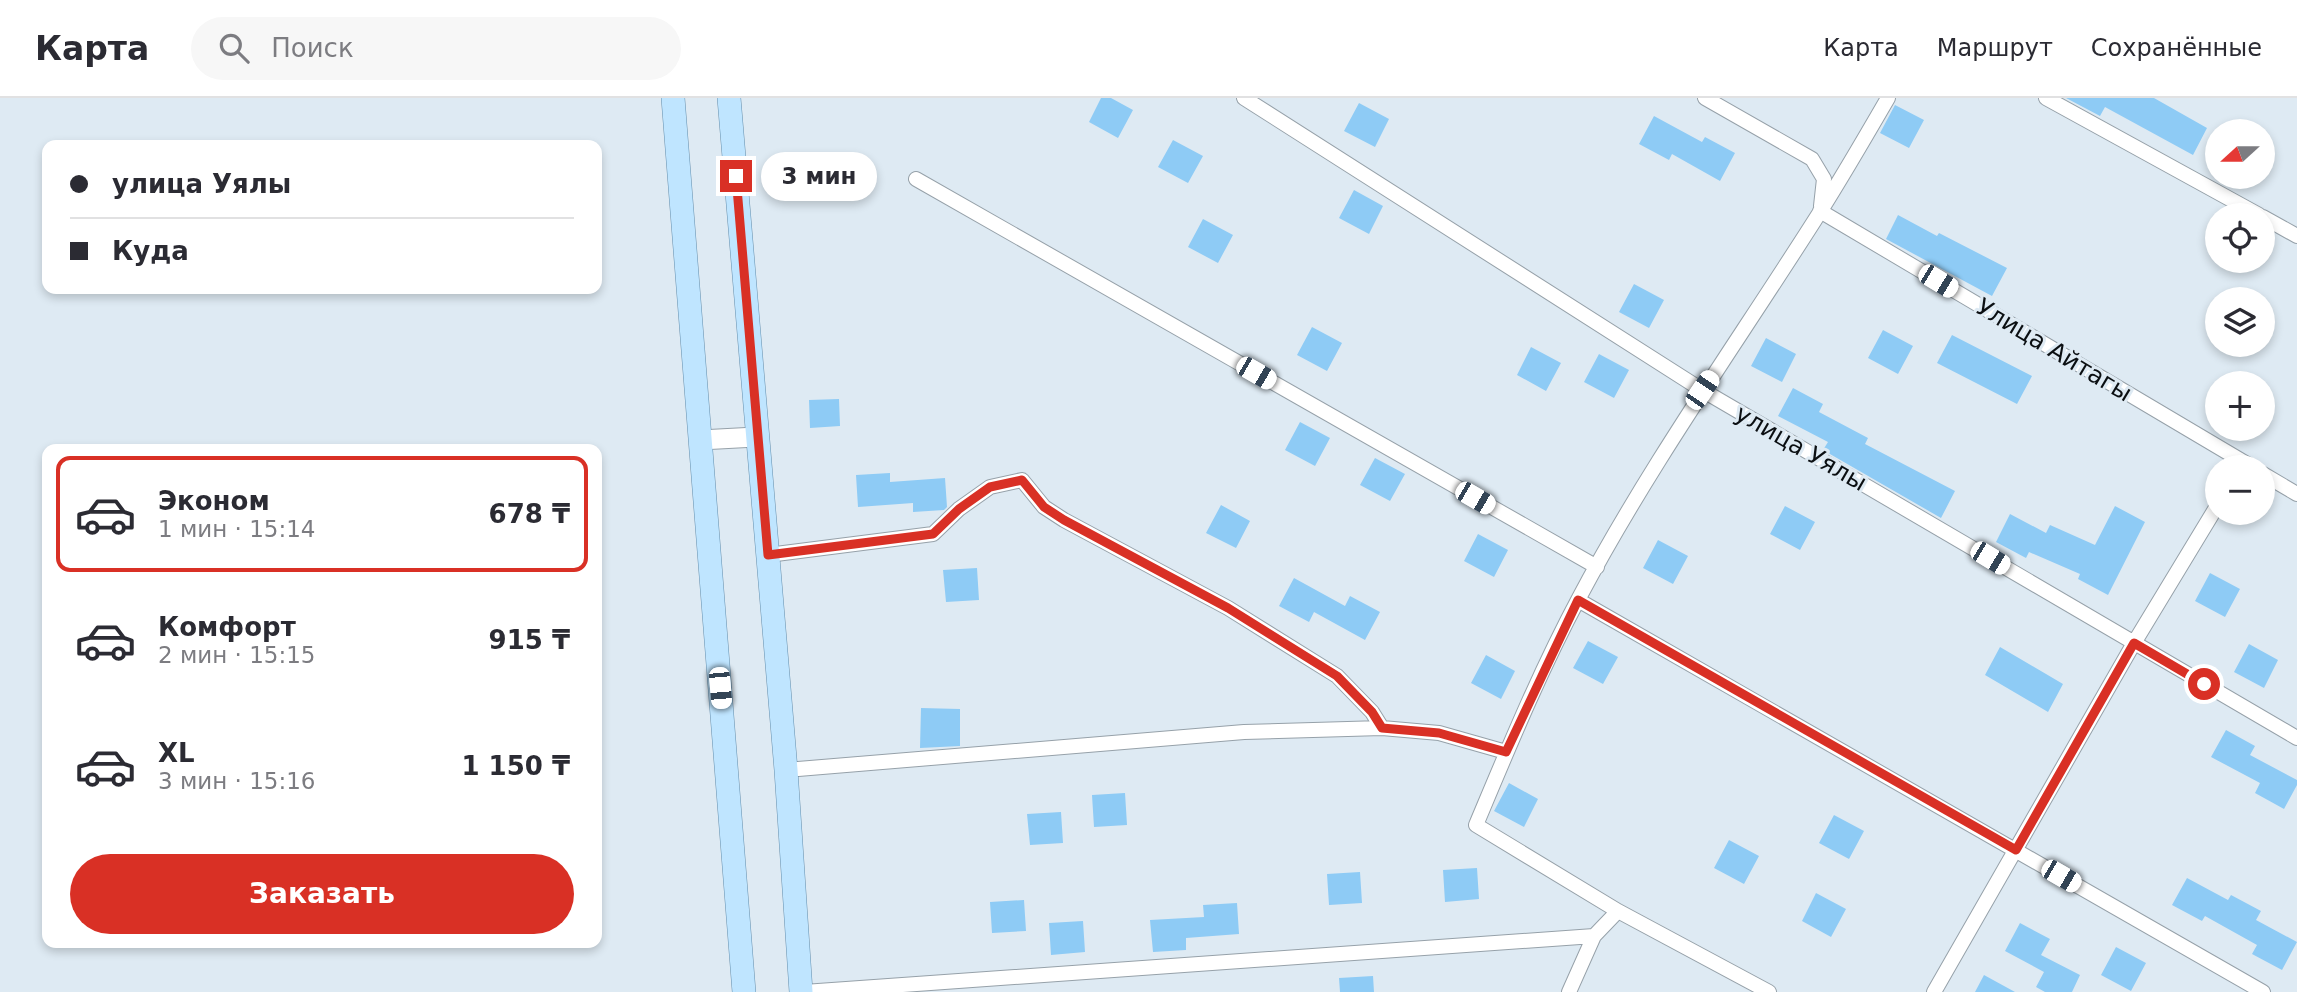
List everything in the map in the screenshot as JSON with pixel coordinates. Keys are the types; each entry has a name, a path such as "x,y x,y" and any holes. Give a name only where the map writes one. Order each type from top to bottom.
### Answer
{"main road":[{"path":"673,98 744,992"},
{"path":"729,98 803,992"},
{"path":"700,440 756,436"}],"street":[{"name":"улица Уялы","path":"1244,98 1702,390 2297,738"},
{"path":"1705,98 1812,159 1824,178 1820,211"},
{"path":"1769,992 1618,911 1476,825 1506,752 1578,600 1702,390 1820,211 1888,98"},
{"path":"2046,98 2237,203"},
{"path":"916,179 1597,567"},
{"name":"Улица Айтагы","path":"1820,211 2227,455"},
{"path":"2275,224 2297,236"},
{"path":"768,555 933,534 959,509 990,487 1022,480 1044,507 1064,520 1228,608 1337,676 1372,712 1382,728"},
{"path":"2275,481 2297,494"},
{"path":"1934,992 2134,643 2205,525"},
{"path":"1578,600 2263,992"},
{"path":"786,770 1244,732 1382,728 1439,733 1506,752"},
{"path":"1569,992 1594,936 1618,911"},
{"path":"803,992 1594,936"}],"building":[{"path":"1101,98 1111,98 1133,110 1118,138 1089,122"},
{"path":"2066,98 2154,98 2205,127 2205,132 2193,155 2105,107 2100,116"},
{"path":"1359,103 1389,119 1375,147 1344,131"},
{"path":"1895,105 1924,120 1909,148 1880,133"},
{"path":"1654,116 1702,142 1705,137 1735,153 1720,181 1672,154 1669,160 1639,144"},
{"path":"1173,140 1203,156 1188,183 1158,167"},
{"path":"1354,190 1383,206 1369,234 1339,218"},
{"path":"1898,215 2007,268 1992,296 1886,239"},
{"path":"1203,219 1233,235 1218,263 1188,247"},
{"path":"1634,284 1664,300 1649,328 1619,312"},
{"path":"1312,327 1342,343 1327,371 1297,355"},
{"path":"1883,330 1913,346 1898,374 1868,358"},
{"path":"1952,335 2032,376 2017,404 1937,363"},
{"path":"1766,338 1796,354 1782,382 1751,366"},
{"path":"1531,347 1561,363 1546,391 1517,375"},
{"path":"1599,354 1629,370 1614,398 1584,382"},
{"path":"1793,388 1823,404 1819,412 1868,438 1865,444 1955,491 1941,518 1823,450 1828,442 1778,416"},
{"path":"839,399 840,426 810,428 809,400"},
{"path":"1300,422 1330,438 1315,466 1285,450"},
{"path":"1375,458 1405,474 1390,501 1360,485"},
{"path":"890,473 890,482 945,478 947,507 944,510 913,512 913,503 858,507 856,475"},
{"path":"1221,505 1250,521 1236,548 1206,533"},
{"path":"1785,506 1815,522 1800,550 1770,534"},
{"path":"2115,506 2145,522 2108,595 2078,579 2080,574 2029,552 2026,558 1996,542 2010,514 2046,533 2050,525 2095,545"},
{"path":"1478,534 1508,550 1494,577 1464,561"},
{"path":"1658,540 1688,556 1673,584 1643,568"},
{"path":"977,568 979,600 946,602 943,570"},
{"path":"2210,573 2240,589 2225,617 2195,601"},
{"path":"1294,578 1345,606 1350,596 1380,612 1365,640 1314,612 1309,622 1279,606"},
{"path":"1588,641 1618,657 1603,684 1573,668"},
{"path":"2249,644 2278,660 2264,688 2234,672"},
{"path":"2000,647 2063,684 2048,712 1985,675"},
{"path":"1486,655 1515,671 1501,699 1471,683"},
{"path":"921,708 960,709 960,746 920,748"},
{"path":"2226,730 2255,746 2250,755 2297,780 2284,809 2255,793 2260,783 2211,757"},
{"path":"1509,783 1538,799 1524,827 1494,811"},
{"path":"1125,793 1127,825 1094,827 1092,795"},
{"path":"1061,812 1063,843 1030,845 1027,814"},
{"path":"1834,815 1864,831 1849,859 1819,843"},
{"path":"1729,840 1759,856 1744,884 1714,868"},
{"path":"1477,868 1479,899 1445,902 1443,870"},
{"path":"1360,872 1362,903 1329,905 1327,874"},
{"path":"2187,878 2228,900 2231,895 2261,911 2256,920 2297,942 2282,970 2252,954 2257,945 2205,916 2202,921 2172,905"},
{"path":"1816,893 1846,909 1831,937 1802,921"},
{"path":"1024,900 1026,931 992,933 990,902"},
{"path":"1237,903 1239,934 1186,938 1186,950 1153,952 1150,920 1204,917 1203,905"},
{"path":"1083,921 1085,952 1051,955 1049,923"},
{"path":"2020,923 2050,939 2041,955 2080,975 2072,992 2045,992 2036,987 2044,972 2005,951"},
{"path":"2116,947 2146,963 2131,991 2101,975"},
{"path":"1984,975 2015,992 1975,992"},
{"path":"1373,976 1374,992 1340,992 1339,978"}],"route":[{"path":"736,176 768,555 933,534 959,509 990,487 1022,480 1044,507 1064,520 1228,608 1337,676 1372,712 1382,728 1439,733 1506,752 1578,600 2016,850 2134,643 2204,684"}]}
